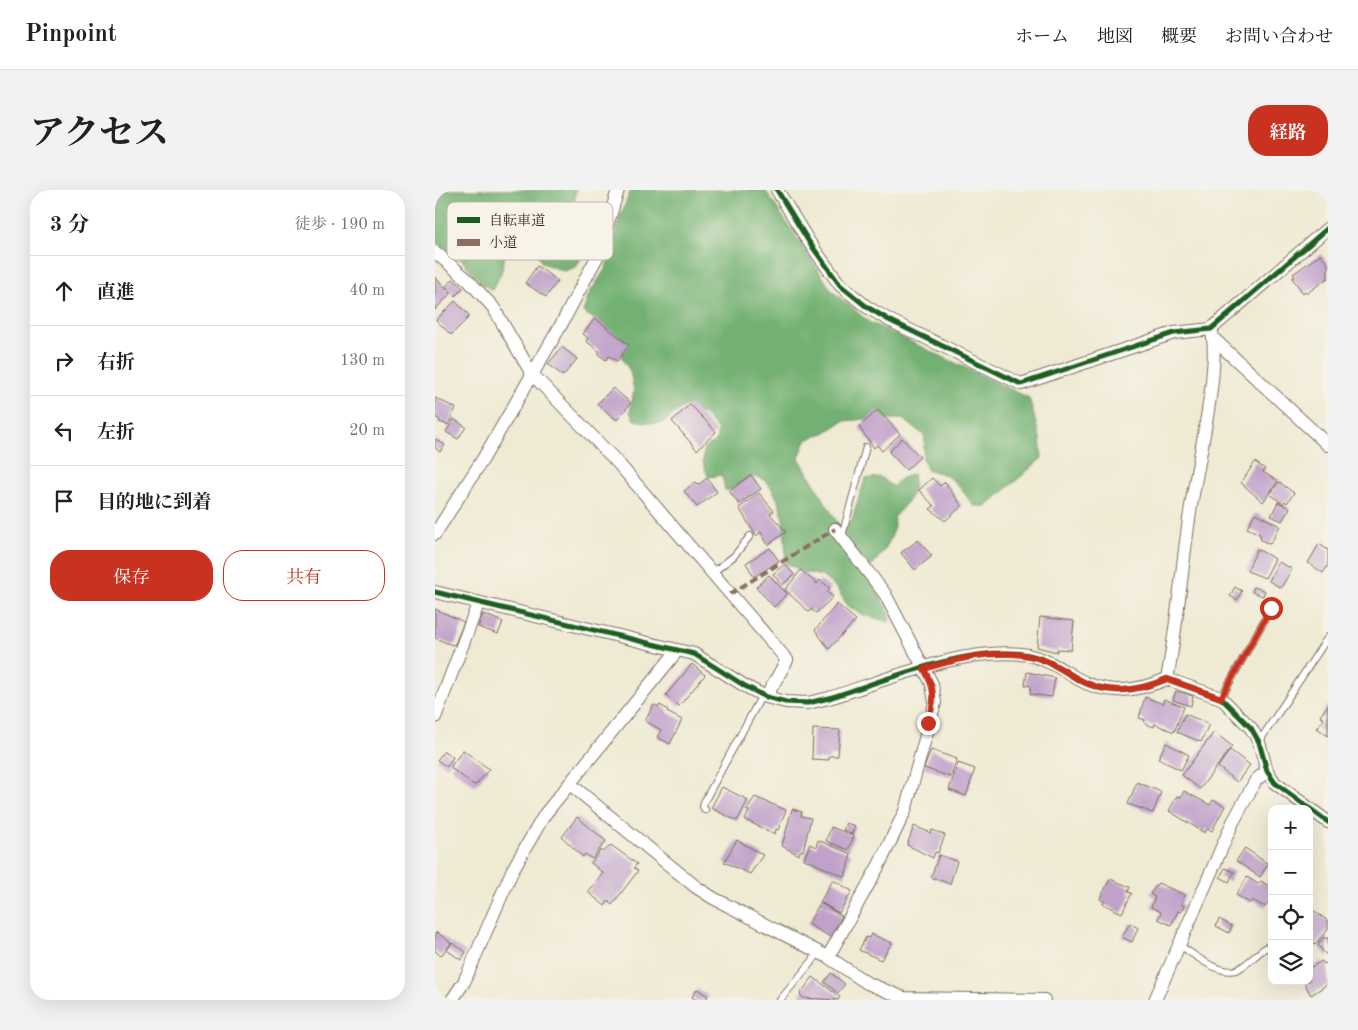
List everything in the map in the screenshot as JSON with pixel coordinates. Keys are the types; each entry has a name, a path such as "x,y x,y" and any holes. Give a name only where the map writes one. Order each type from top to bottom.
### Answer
{"street":[{"path":"613,206 618,190"},
{"path":"777,190 809,242 839,285 867,307 889,320 1021,384 1174,333 1213,335 1328,445"},
{"path":"1167,679 1212,375 1213,335 1328,228"},
{"path":"435,252 468,280 493,307 532,374 618,463 787,660 764,696"},
{"path":"435,534 483,459 595,260"},
{"path":"823,955 879,866 905,811 935,703 932,684 885,594 838,533"},
{"path":"435,592 478,604 694,654 764,696 786,702 807,703 968,656 1029,656 1058,665 1077,678 1102,690 1122,692 1147,687 1167,679 1221,698 1251,728 1259,742 1267,771 1275,784 1328,822"},
{"path":"435,717 478,604"},
{"path":"452,1000 464,982 513,869 545,814 677,650"},
{"path":"1155,1000 1233,822 1256,780 1267,771"},
{"path":"570,784 701,890 823,955 867,983 904,998 1043,1000"}],"lane":[{"path":"838,533 866,448"},
{"path":"713,573 734,556 750,536"},
{"path":"1221,698 1271,608"},
{"path":"1259,742 1328,637"},
{"path":"705,810 703,807 704,802 764,696"},
{"path":"1179,945 1222,970 1231,971 1240,968 1261,949 1268,946"},
{"path":"780,1000 823,955"}],"green space":[{"path":"435,190 577,190 575,192 575,202 447,202 447,251 435,243"},
{"path":"631,190 765,190 832,291 869,322 1029,398 1040,438 1042,458 987,506 974,506 955,482 943,474 928,471 923,459 925,436 903,419 843,421 826,432 806,440 799,458 840,527 851,523 865,479 880,477 893,487 900,479 913,474 914,487 912,493 894,517 890,541 866,573 890,614 889,622 864,615 848,606 837,589 822,576 803,572 786,563 781,509 772,489 765,481 750,476 739,490 725,490 722,475 708,477 703,462 704,448 716,441 718,430 704,415 687,405 664,422 654,423 634,420 630,412 634,390 630,371 622,358 623,339 583,312 589,294 606,268 608,260 613,260 613,242 619,219"},
{"path":"462,260 504,260 501,274 492,290 481,283"},
{"path":"541,260 580,260 576,267 564,271 542,263"}],"building":[{"path":"1321,254 1328,264 1328,278 1307,293 1305,291 1303,293 1292,278 1295,277 1293,274"},
{"path":"537,266 558,281 546,297 525,283"},
{"path":"435,277 451,293 435,310"},
{"path":"453,279 463,288 455,296 446,286"},
{"path":"455,301 470,316 451,335 436,320"},
{"path":"595,318 629,345 617,361 609,356 606,360 598,354 600,352 586,341 588,338 583,334"},
{"path":"562,347 577,359 563,376 548,364"},
{"path":"613,388 631,403 617,420 597,404"},
{"path":"435,398 456,408 448,425 439,422 440,420 435,417"},
{"path":"690,404 716,432 697,450 672,421"},
{"path":"878,410 900,434 882,451 877,445 874,448 859,427"},
{"path":"454,419 466,427 458,439 446,432"},
{"path":"902,438 920,457 906,470 889,452"},
{"path":"435,439 445,445 440,452 435,448"},
{"path":"1255,462 1265,469 1263,472 1278,481 1263,502 1241,483"},
{"path":"751,475 761,489 739,504 729,491"},
{"path":"707,478 717,492 697,507 684,491 695,482 698,485"},
{"path":"932,478 940,486 945,482 962,506 945,521 930,509 934,506 919,490"},
{"path":"1279,482 1294,493 1287,503 1285,501 1283,504 1270,494"},
{"path":"759,493 774,511 770,514 786,532 768,545 761,532 756,536 739,508"},
{"path":"1278,502 1290,508 1282,521 1271,516"},
{"path":"1255,513 1280,526 1269,544 1261,540 1260,534 1247,528"},
{"path":"918,540 932,556 915,570 901,553"},
{"path":"1319,544 1328,550 1328,565 1323,573 1308,563"},
{"path":"770,548 779,561 754,577 746,563"},
{"path":"1257,549 1275,559 1265,578 1247,571"},
{"path":"1279,562 1292,569 1281,588 1269,581"},
{"path":"785,564 794,575 782,585 773,574"},
{"path":"801,570 817,584 820,580 830,588 827,592 833,597 816,613 811,609 809,612 785,590"},
{"path":"769,575 787,594 774,607 756,587"},
{"path":"1235,587 1242,591 1237,600 1230,596"},
{"path":"1254,587 1265,591 1263,596 1252,592"},
{"path":"837,604 856,620 829,649 815,630"},
{"path":"435,609 464,622 455,644 452,645 435,638"},
{"path":"483,614 503,622 498,634 478,627"},
{"path":"1040,617 1074,621 1071,650 1057,649 1057,652 1037,647"},
{"path":"692,664 705,675 679,706 666,695"},
{"path":"1027,672 1055,678 1052,697 1030,694 1031,686 1025,685"},
{"path":"1176,691 1193,696 1191,706 1173,700"},
{"path":"1145,697 1163,704 1164,699 1184,707 1174,732 1155,724 1154,727 1144,723 1145,720 1139,718"},
{"path":"654,705 659,707 660,705 668,710 667,712 682,720 670,744 657,737 661,730 645,721"},
{"path":"1328,705 1328,736 1317,728 1324,719 1320,716"},
{"path":"1185,714 1209,724 1201,742 1177,732"},
{"path":"813,729 840,730 838,756 829,756 829,760 812,759"},
{"path":"1214,732 1232,746 1200,789 1182,775"},
{"path":"1166,743 1189,755 1181,770 1158,759"},
{"path":"463,750 489,769 477,784 474,785 452,769 451,766"},
{"path":"931,750 957,759 951,777 924,768"},
{"path":"1230,750 1250,765 1237,782 1218,767"},
{"path":"444,751 453,757 447,767 437,760"},
{"path":"958,763 975,769 966,796 949,790"},
{"path":"1137,782 1161,792 1153,813 1128,804"},
{"path":"722,787 748,800 737,821 711,808"},
{"path":"1184,791 1210,805 1213,800 1225,806 1212,831 1207,829 1205,833 1169,811 1177,796 1181,797"},
{"path":"755,797 786,810 775,834 745,820 749,811 746,810"},
{"path":"792,809 802,812 801,816 811,818 803,851 800,851 799,855 782,846"},
{"path":"577,817 606,841 592,859 585,854 583,857 562,837"},
{"path":"846,823 855,826 852,834 843,830"},
{"path":"914,826 931,833 932,830 945,835 938,853 935,852 933,858 907,845"},
{"path":"831,827 854,836 848,850 826,841"},
{"path":"737,840 763,855 750,874 724,862"},
{"path":"818,840 851,854 845,877 804,859 810,844 816,847"},
{"path":"611,845 637,864 634,868 638,871 612,905 608,901 605,906 588,892 603,873 591,863 601,850 603,852"},
{"path":"1245,848 1268,864 1260,877 1236,861"},
{"path":"939,855 957,861 950,884 931,877"},
{"path":"1225,868 1234,872 1229,882 1220,877"},
{"path":"1247,877 1258,884 1261,881 1268,885 1268,902 1265,907 1252,900 1250,903 1236,895"},
{"path":"1110,879 1130,887 1128,892 1132,893 1122,913 1103,904 1104,901 1100,899"},
{"path":"833,880 852,891 839,913 820,902"},
{"path":"1158,883 1185,895 1181,904 1184,906 1181,912 1178,911 1171,925 1158,919 1161,912 1151,907 1155,897 1150,894"},
{"path":"820,903 842,916 830,937 808,924"},
{"path":"1313,910 1328,921 1328,929 1315,945 1313,943"},
{"path":"1219,919 1232,926 1229,933 1216,926"},
{"path":"1130,923 1138,928 1132,942 1122,937"},
{"path":"437,932 451,943 441,956 435,951 435,934"},
{"path":"871,934 892,943 881,960 859,950 866,937 869,938"},
{"path":"1324,937 1326,939 1328,937 1328,957 1318,945"},
{"path":"452,943 466,952 461,960 447,950"},
{"path":"1322,961 1324,964 1328,962 1328,984 1311,995 1305,985 1313,985 1313,966"},
{"path":"831,973 845,984 838,993 824,982"},
{"path":"813,977 840,997 838,1000 803,998 800,994"},
{"path":"697,989 708,996 705,1000 696,1000 692,997"}],"marked path":[{"path":"730,594 835,529"}],"cycle path":[{"path":"777,190 809,242 840,285 867,307 889,320 1021,384 1174,333 1211,329 1328,228"},
{"path":"435,592 694,654 766,697 786,702 808,703 954,659 1005,653 1028,655 1041,659 1087,684 1110,690 1144,687 1167,679 1221,698 1251,728 1259,742 1267,771 1275,783 1328,822"}],"route":[{"path":"928,723 935,703 932,684 924,669 968,656 996,654 1029,656 1058,665 1077,678 1102,690 1122,692 1147,687 1167,679 1221,698 1271,608"}]}
